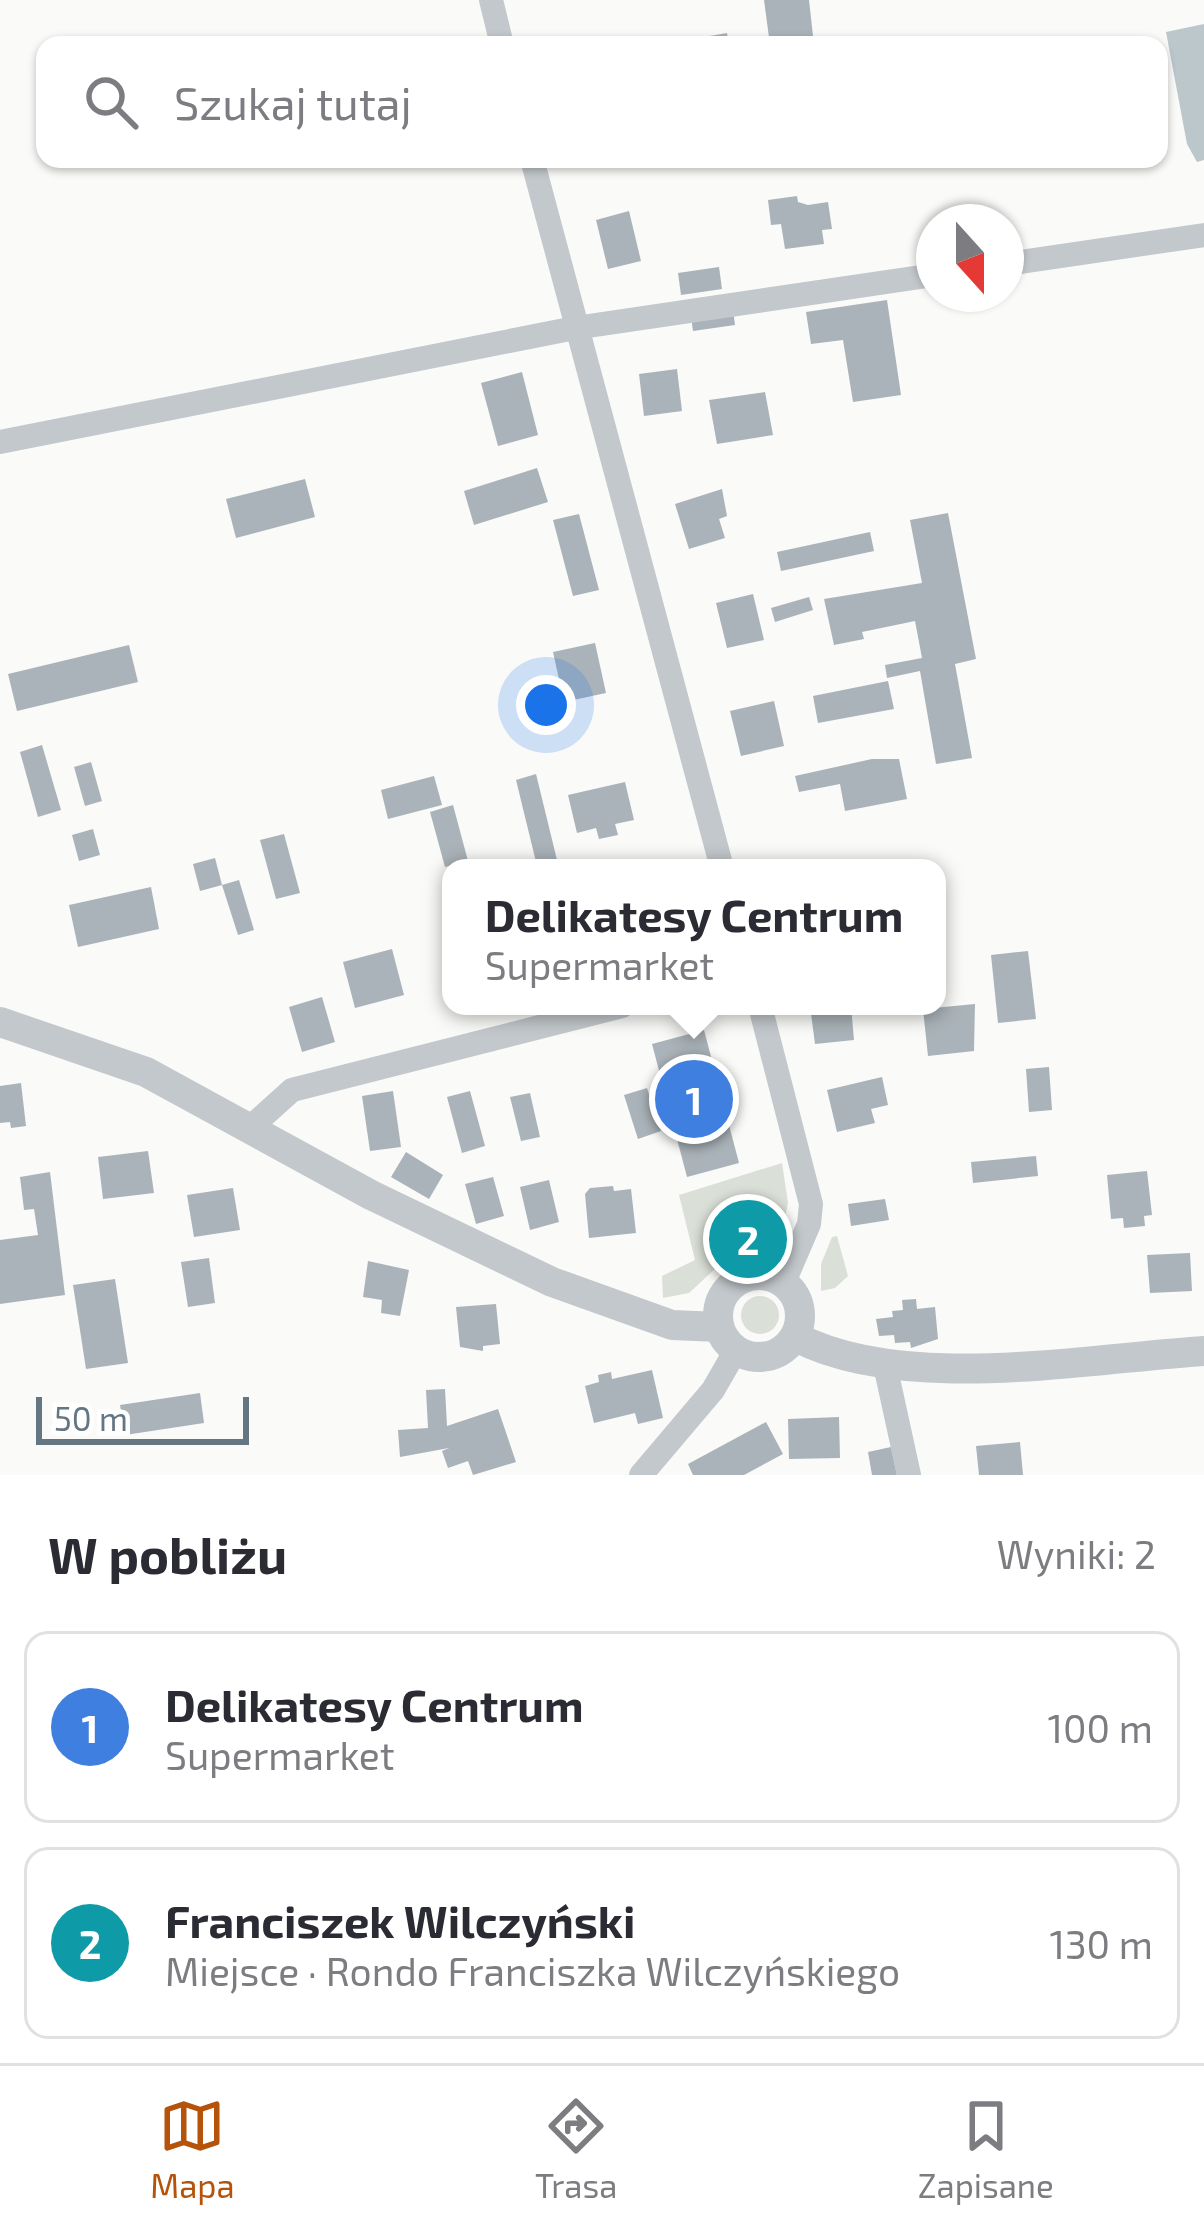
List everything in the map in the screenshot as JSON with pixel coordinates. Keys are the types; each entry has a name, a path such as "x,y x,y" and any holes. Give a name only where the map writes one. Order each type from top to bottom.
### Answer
{"street":[{"path":"491,0 500,36"},
{"path":"534,168 720,859"},
{"path":"1024,261 1204,235"},
{"path":"0,442 575,328 916,278"},
{"path":"252,1126 292,1090 587,1015"},
{"path":"762,1015 811,1204 809,1224 784,1282"},
{"path":"0,1022 146,1072 252,1126 371,1196 552,1282 675,1326 728,1338 765,1357 796,1337 801,1313 784,1282 758,1274 733,1284 718,1307 728,1338 707,1398 641,1475"},
{"path":"796,1337 834,1354 884,1365 974,1367 1204,1352"},
{"path":"884,1365 909,1475"}],"shaded area":[{"path":"1204,24 1204,160 1197,162 1187,144 1166,32"},
{"path":"782,1163 788,1203 783,1227 755,1204 723,1211 711,1244 717,1267 689,1293 663,1298 662,1276 695,1260 679,1195"},
{"path":"748,1213 767,1223 775,1237 758,1248 754,1229 742,1232 746,1253 725,1261 725,1230"},
{"path":"837,1236 848,1276 835,1288 821,1291 821,1264 832,1237"},
{"path":"760,1296 773,1302 779,1315 773,1328 760,1334 747,1328 741,1315 747,1302"}],"building":[{"path":"764,0 809,0 813,36 769,36"},
{"path":"797,196 798,202 808,205 828,202 832,229 822,230 824,244 785,249 781,224 771,225 768,200"},
{"path":"629,211 641,261 608,269 596,220"},
{"path":"719,267 722,289 681,295 678,273"},
{"path":"887,300 901,395 853,402 843,340 811,344 806,312"},
{"path":"733,310 735,325 693,331 691,316"},
{"path":"677,369 682,411 644,416 639,374"},
{"path":"522,372 538,435 498,446 481,383"},
{"path":"765,392 773,435 717,444 709,400"},
{"path":"537,468 548,502 474,525 464,491"},
{"path":"305,479 315,517 236,538 226,499"},
{"path":"722,489 727,516 719,519 725,538 689,549 675,504"},
{"path":"948,513 976,659 955,664 972,758 936,764 920,671 887,678 885,665 922,658 915,621 862,632 864,639 834,645 824,599 922,583 910,520"},
{"path":"579,514 599,590 573,596 553,520"},
{"path":"870,532 874,551 781,571 777,552"},
{"path":"753,594 764,640 727,648 716,603"},
{"path":"809,597 813,610 775,622 771,608"},
{"path":"595,643 606,693 564,702 553,652"},
{"path":"129,645 138,682 17,711 8,674"},
{"path":"888,681 894,709 818,723 813,696"},
{"path":"774,701 784,746 741,756 730,711"},
{"path":"42,745 61,810 38,817 20,752"},
{"path":"872,759 899,759 907,799 845,811 840,784 799,792 795,776"},
{"path":"91,762 102,801 85,806 74,767"},
{"path":"536,774 557,859 535,859 516,780"},
{"path":"434,776 442,805 388,819 381,790"},
{"path":"625,782 634,820 615,824 618,835 599,839 596,828 577,833 568,795"},
{"path":"453,805 467,859 443,859 430,812"},
{"path":"93,829 100,855 79,861 72,835"},
{"path":"284,834 300,893 276,899 260,840"},
{"path":"215,858 222,885 200,891 193,864"},
{"path":"239,880 254,930 238,935 222,885"},
{"path":"151,887 159,929 78,947 69,905"},
{"path":"392,949 404,995 355,1008 343,962"},
{"path":"1028,951 1036,1019 998,1023 991,955"},
{"path":"322,997 335,1042 302,1052 289,1007"},
{"path":"975,1004 974,1051 928,1056 924,1015 946,1015 946,1007"},
{"path":"811,1015 852,1015 854,1040 815,1044"},
{"path":"704,1030 739,1163 687,1177 652,1044"},
{"path":"1049,1067 1052,1110 1029,1112 1026,1069"},
{"path":"882,1077 888,1105 871,1109 875,1123 837,1132 827,1090"},
{"path":"21,1083 26,1126 11,1128 10,1122 0,1123 0,1086"},
{"path":"647,1088 661,1131 638,1139 624,1095"},
{"path":"393,1091 401,1147 370,1151 362,1096"},
{"path":"470,1091 485,1146 462,1153 447,1097"},
{"path":"530,1093 540,1137 521,1141 510,1097"},
{"path":"148,1151 154,1193 103,1199 98,1157"},
{"path":"406,1152 443,1175 429,1199 391,1177"},
{"path":"1036,1156 1038,1176 973,1183 971,1162"},
{"path":"1147,1171 1152,1215 1144,1216 1145,1226 1124,1228 1123,1218 1111,1219 1107,1175"},
{"path":"50,1172 65,1295 0,1304 0,1240 38,1235 34,1209 24,1210 20,1177"},
{"path":"493,1177 504,1216 476,1224 465,1184"},
{"path":"549,1180 559,1222 530,1230 520,1187"},
{"path":"613,1186 614,1191 631,1189 636,1233 589,1238 585,1194 590,1188"},
{"path":"233,1188 240,1230 194,1237 187,1195"},
{"path":"885,1199 889,1220 851,1226 848,1204"},
{"path":"1190,1253 1192,1291 1150,1293 1147,1255"},
{"path":"209,1258 215,1303 188,1307 181,1262"},
{"path":"368,1261 409,1270 400,1316 381,1313 382,1300 363,1297"},
{"path":"115,1279 128,1363 86,1369 73,1285"},
{"path":"916,1299 917,1309 935,1307 938,1339 911,1348 910,1342 895,1343 894,1335 879,1336 876,1319 893,1317 892,1311 903,1310 902,1300"},
{"path":"496,1304 500,1344 483,1346 483,1351 460,1347 456,1307"},
{"path":"652,1370 663,1418 638,1424 635,1413 594,1423 585,1386 599,1382 598,1375 611,1372 612,1379"},
{"path":"445,1389 447,1426 498,1409 516,1462 473,1475 468,1461 448,1468 442,1451 449,1448 400,1457 398,1430 428,1428 426,1390"},
{"path":"200,1393 204,1423 125,1435 120,1405"},
{"path":"839,1417 840,1458 789,1459 788,1419"},
{"path":"766,1422 783,1454 744,1475 693,1475 688,1464"},
{"path":"1020,1442 1023,1475 979,1475 976,1446"},
{"path":"891,1447 897,1475 872,1475 868,1452"}],"place":[{"name":"Delikatesy Centrum","path":"694,1099"},
{"name":"Franciszek Wilczyński","path":"748,1239"}]}
